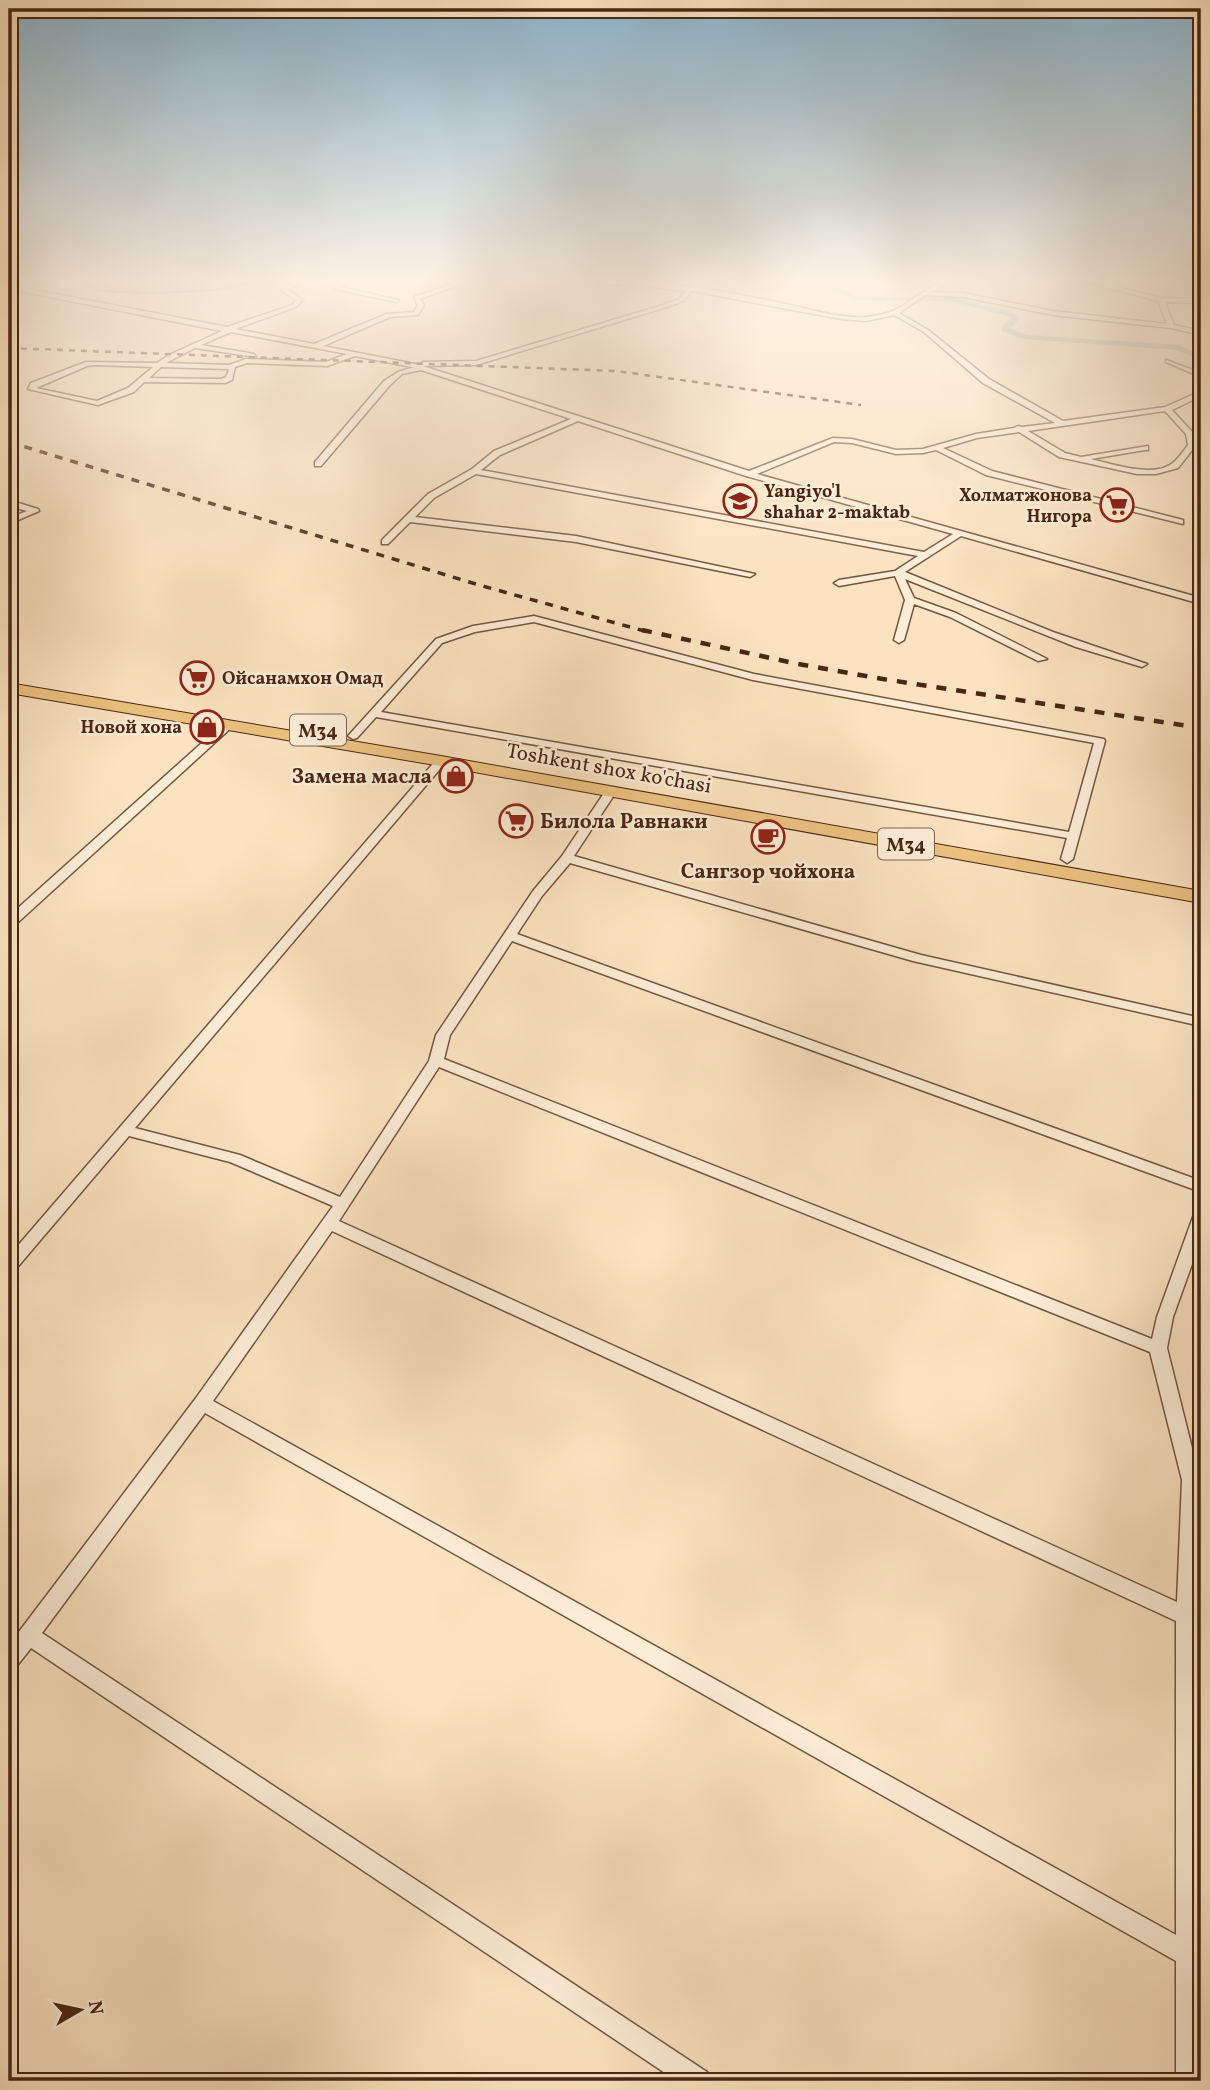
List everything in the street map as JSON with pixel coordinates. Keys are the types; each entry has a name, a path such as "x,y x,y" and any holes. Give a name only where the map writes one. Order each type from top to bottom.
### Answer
{"main road":[{"name":"Toshkent shox ko'chasi","path":"9,677 353,736 542,774 610,792 1201,897"},
{"name":"Toshkent shox ko'chasi","path":"9,688 441,761 542,774 1201,882"}],"street":[{"path":"54,378 31,387 98,403 117,398 147,378"},
{"path":"145,380 222,381 229,378"},
{"path":"318,464 394,378"},
{"path":"449,378 749,474 957,535 1201,601"},
{"path":"982,378 1060,422"},
{"path":"749,474 833,440 852,441 896,452 938,448 976,436 1060,422 1167,409 1201,393"},
{"path":"1018,429 1062,455 1137,472 1156,472 1175,466 1191,449 1190,434 1167,409"},
{"path":"384,542 431,496 475,471 498,453 575,420"},
{"path":"1190,434 1201,434"},
{"path":"938,448 989,472 1180,522"},
{"path":"1078,458 1145,448"},
{"path":"1191,449 1201,450"},
{"path":"475,471 926,555"},
{"path":"9,503 35,510 9,521"},
{"path":"408,519 576,539 750,574"},
{"path":"839,583 898,573 957,535"},
{"path":"898,573 910,600 899,640"},
{"path":"898,573 1097,653 1143,664"},
{"path":"910,600 953,615 1042,659"},
{"path":"353,736 439,641 473,629 534,619 752,677 1100,741 1067,859"},
{"path":"374,713 1073,836"},
{"path":"9,923 228,725"},
{"path":"9,1266 441,761"},
{"path":"9,1661 202,1403 343,1204 436,1061 443,1035 537,894 567,858 610,792"},
{"path":"567,858 918,958 1201,1022"},
{"path":"511,936 1201,1187"},
{"path":"436,1061 1158,1348"},
{"path":"125,1130 235,1158 343,1204"},
{"path":"1188,2081 1188,1954 1194,1769 1186,1616 1191,1480 1158,1348 1177,1281 1201,1217"},
{"path":"329,1223 1186,1616"},
{"path":"202,1403 1188,1954"},
{"path":"28,1635 698,2081"}],"railway":[{"path":"663,378 861,405"},
{"path":"9,442 479,585 648,632"},
{"path":"642,630 798,664 883,679 1201,728"}],"place":[{"name":"Yangiyo'l shahar 2-maktab","path":"740,501"},
{"name":"Холматжонова Нигора","path":"1117,505"},
{"name":"Ойсанамхон Омад","path":"197,678"},
{"name":"Новой хона","path":"207,727"},
{"name":"Замена масла","path":"456,776"},
{"name":"Билола Равнаки","path":"516,821"},
{"name":"Сангзор чойхона","path":"768,837"}]}
